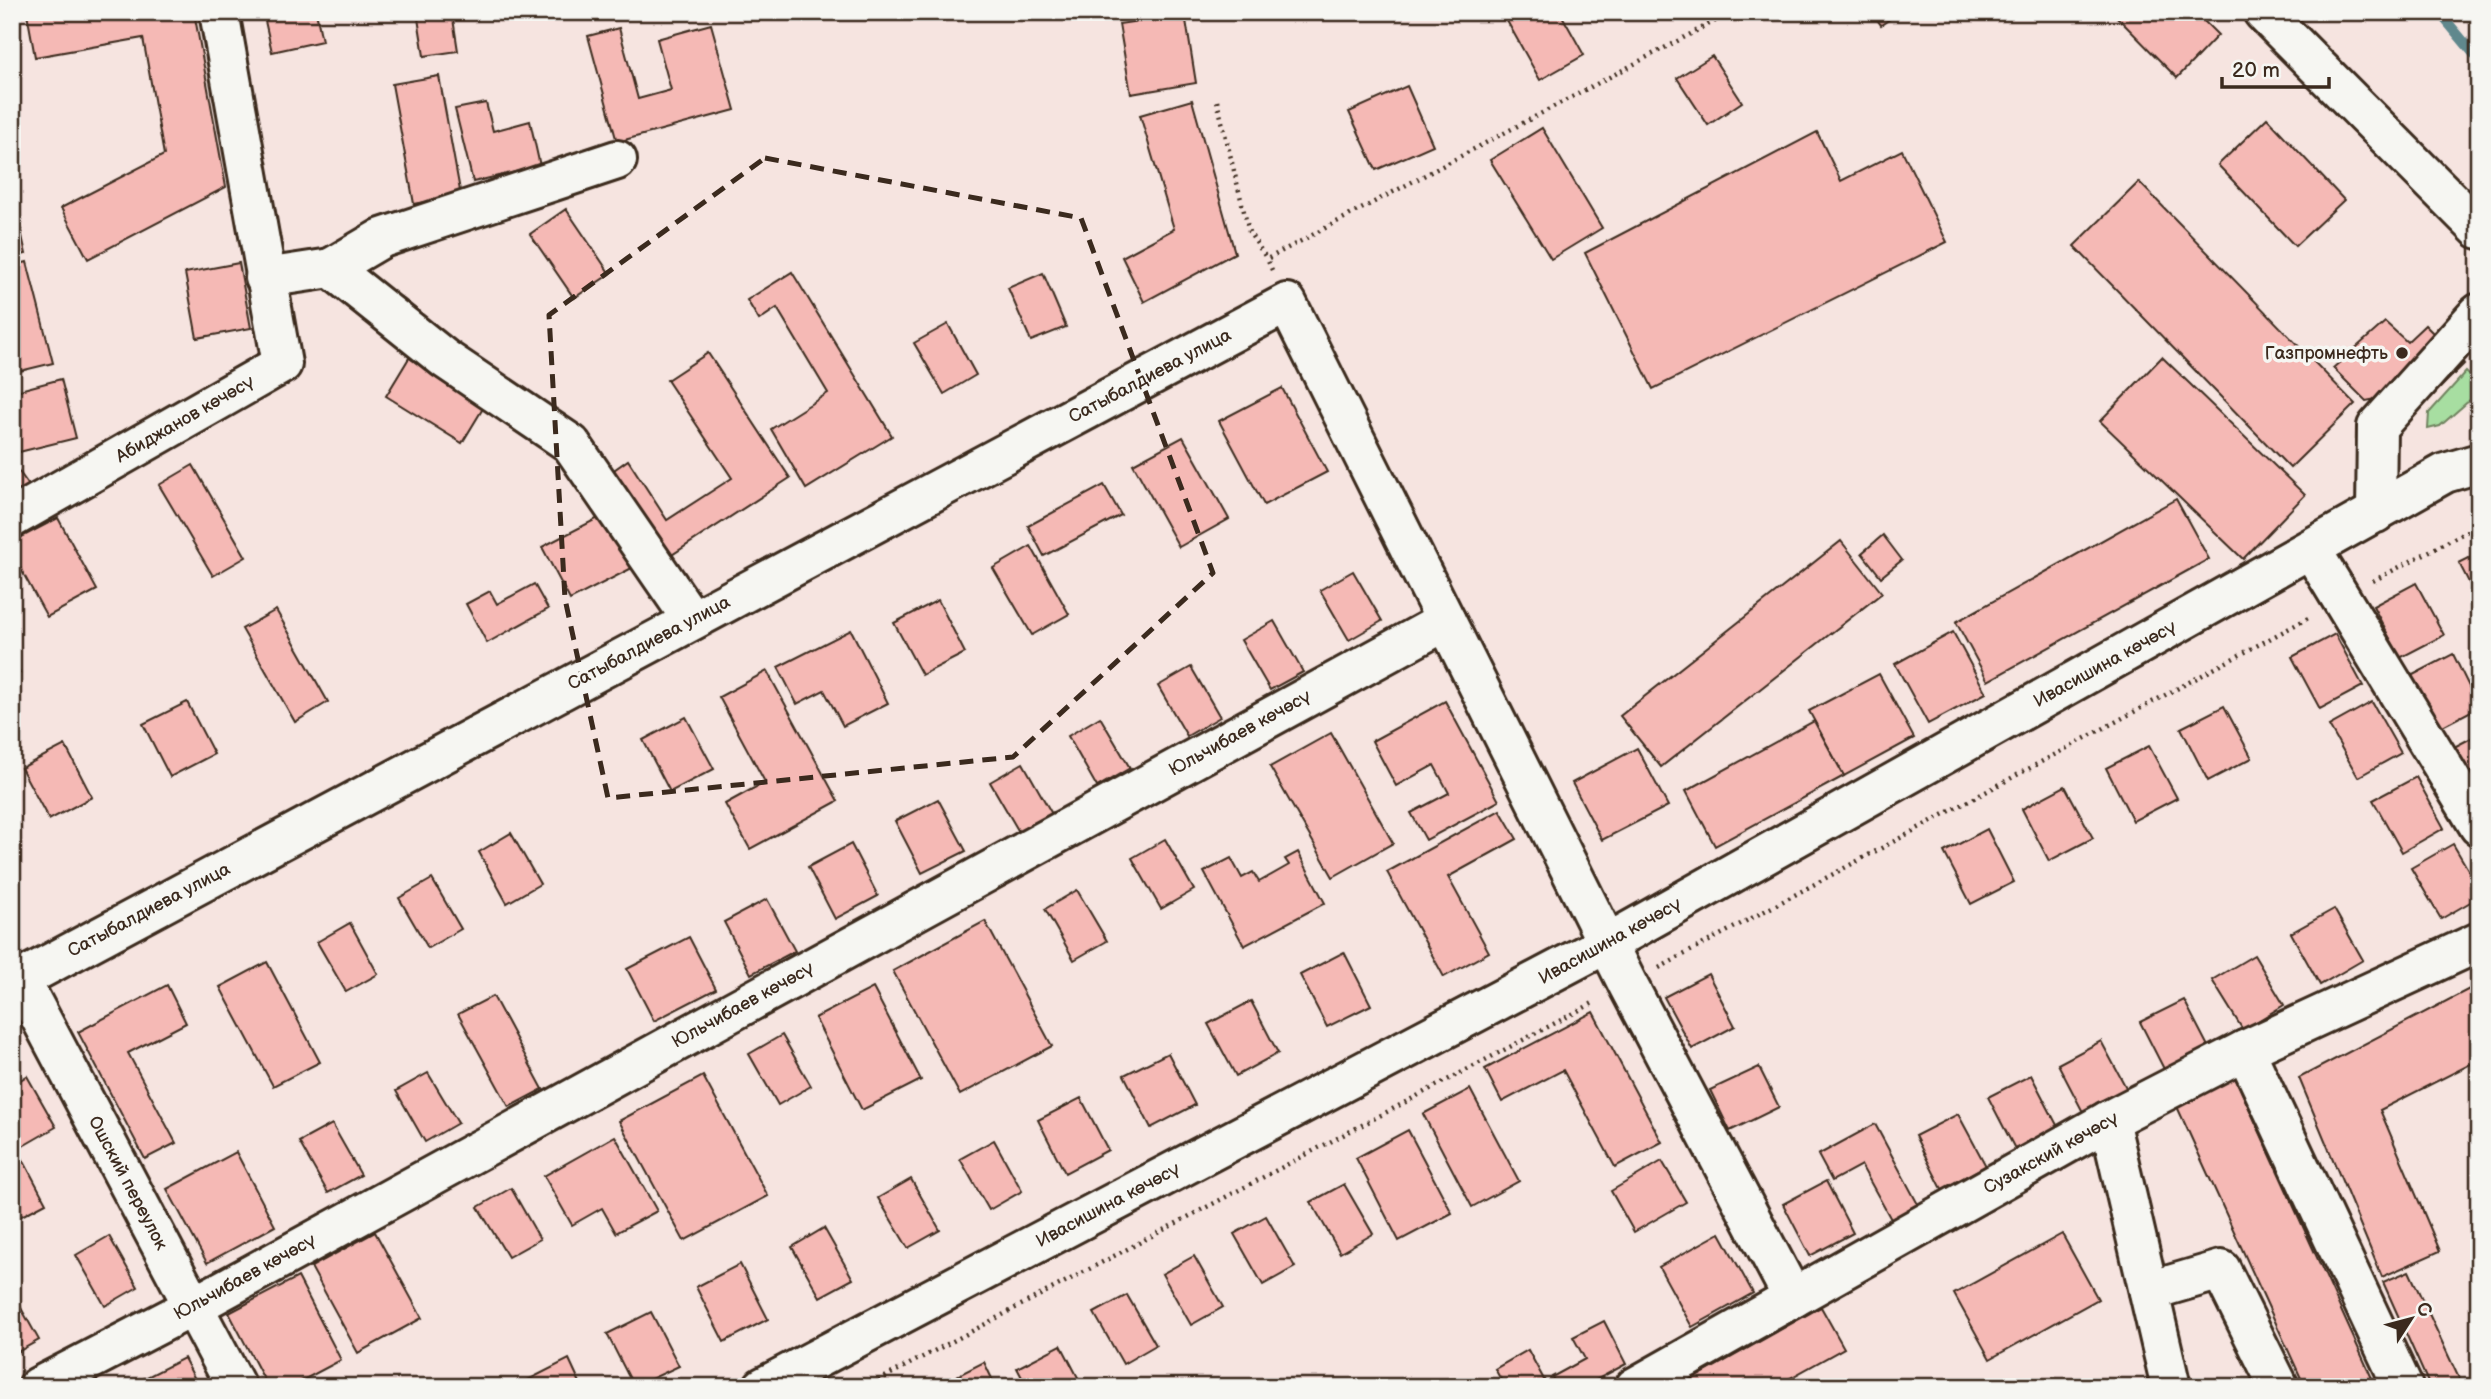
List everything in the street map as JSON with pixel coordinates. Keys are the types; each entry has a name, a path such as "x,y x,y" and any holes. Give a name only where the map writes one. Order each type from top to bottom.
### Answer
{"street":[{"path":"219,12 265,278 331,268 382,238 617,160"},
{"path":"2263,12 2479,229"},
{"path":"331,268 445,359 571,444 692,620"},
{"name":"Абиджанов көчөсү","path":"12,518 282,364 265,278"},
{"path":"1287,303 1628,985 1793,1297"},
{"name":"Сатыбалдиева улица","path":"16,982 1287,303"},
{"path":"2376,513 2377,427 2479,313"},
{"name":"Ивасишина көчөсү","path":"763,1387 1608,943 2311,549 2462,468 2479,437"},
{"path":"2311,549 2479,826"},
{"name":"Юльчибаев көчөсү","path":"38,1387 194,1306 1446,621"},
{"name":"Сузакский көчөсү","path":"1635,1387 2109,1120 2245,1050 2479,942"},
{"name":"Ошский переулок","path":"16,982 236,1387"},
{"path":"2245,1050 2403,1387"},
{"path":"2109,1120 2171,1387"},
{"path":"2149,1291 2221,1270 2279,1387"}],"path":[{"path":"1267,259 1732,12"},
{"path":"1217,101 1249,232 1267,259 1287,303"},
{"path":"866,1387 1628,985 2479,525"}],"highlighted area":[{"path":"765,158 1081,218 1213,573 1013,757 608,798 565,599 549,315"}],"green space":[{"path":"2466,372 2479,384 2479,392 2440,426 2428,429 2429,413"}],"building":[{"path":"194,12 226,187 88,259 61,208 164,155 143,38 35,57 27,13"},
{"path":"263,12 316,12 322,41 272,52"},
{"path":"417,12 452,12 458,51 424,56"},
{"path":"1502,12 1560,12 1584,55 1540,80"},
{"path":"1872,12 1900,12 1881,25"},
{"path":"2112,12 2195,12 2218,35 2177,78"},
{"path":"1185,14 1196,83 1131,94 1119,24"},
{"path":"711,24 735,110 617,142 588,36 619,28 638,99 671,90 657,39"},
{"path":"1712,56 1742,102 1708,125 1677,78"},
{"path":"439,76 461,196 414,204 392,84"},
{"path":"1407,86 1433,145 1376,170 1349,112"},
{"path":"1192,100 1235,253 1144,302 1122,257 1174,229 1140,115"},
{"path":"486,103 493,131 530,121 540,166 473,182 455,109"},
{"path":"2267,118 2344,200 2295,246 2218,165"},
{"path":"1542,128 1602,228 1551,259 1490,160"},
{"path":"1817,132 1841,181 1902,150 1947,242 1653,389 1585,253"},
{"path":"2139,182 2355,404 2290,468 2074,246"},
{"path":"12,190 26,254 12,257"},
{"path":"566,209 610,274 574,298 530,234"},
{"path":"27,262 53,363 12,373 12,266"},
{"path":"239,263 251,328 197,338 185,273"},
{"path":"792,272 892,436 806,489 771,429 828,393 777,308 759,320 747,300"},
{"path":"1043,273 1066,327 1031,341 1008,288"},
{"name":"Газпромнефть","path":"2385,322 2407,342 2425,325 2464,364 2423,405 2412,392 2366,401 2333,368"},
{"path":"948,324 976,375 944,394 914,343"},
{"path":"708,353 790,478 667,558 611,472 628,460 667,520 732,478 667,380"},
{"path":"2162,357 2305,495 2243,559 2100,421"},
{"path":"409,358 485,405 462,443 386,396"},
{"path":"61,379 76,438 15,453 12,440 12,392"},
{"path":"1282,388 1327,472 1264,505 1219,421"},
{"path":"1183,437 1229,519 1179,547 1133,464"},
{"path":"12,462 30,487 12,496"},
{"path":"193,465 246,557 213,576 159,485"},
{"path":"1104,485 1121,515 1044,556 1028,526"},
{"path":"2176,499 2209,559 1988,681 1956,622"},
{"path":"604,515 632,568 570,600 542,547"},
{"path":"58,518 97,590 47,617 12,553 12,542"},
{"path":"1883,535 1902,560 1881,577 1862,553"},
{"path":"1841,541 1882,593 1661,767 1620,716"},
{"path":"1031,546 1069,614 1032,635 993,568"},
{"path":"2479,553 2479,602 2459,563"},
{"path":"1353,571 1382,621 1349,640 1320,590"},
{"path":"2416,583 2444,635 2400,658 2373,606"},
{"path":"534,584 548,609 487,643 466,604 490,591 497,604"},
{"path":"938,600 965,653 922,675 894,623"},
{"path":"276,610 328,702 295,722 242,629"},
{"path":"1274,621 1303,672 1270,690 1241,640"},
{"path":"851,630 888,703 843,726 824,690 797,704 778,667"},
{"path":"1953,632 1986,693 1928,724 1895,664"},
{"path":"2335,634 2363,686 2320,709 2292,657"},
{"path":"2453,654 2479,707 2437,729 2409,677"},
{"path":"12,660 20,673 12,678"},
{"path":"1191,667 1220,717 1187,736 1158,686"},
{"path":"767,671 838,801 750,849 725,804 765,782 719,697"},
{"path":"1879,674 1914,738 1844,776 1809,711"},
{"path":"1445,701 1499,801 1426,840 1411,813 1449,793 1434,765 1396,786 1372,741"},
{"path":"187,702 214,754 170,777 143,724"},
{"path":"2372,702 2401,753 2358,777 2329,726"},
{"path":"2224,706 2252,758 2208,781 2181,728"},
{"path":"686,717 714,769 670,792 643,740"},
{"path":"1100,717 1130,768 1097,787 1068,736"},
{"path":"1814,721 1844,776 1715,846 1686,791"},
{"path":"1331,733 1393,843 1333,877 1270,767"},
{"path":"2479,734 2479,795 2454,747"},
{"path":"65,745 92,797 49,820 21,768"},
{"path":"2149,746 2177,798 2133,821 2106,768"},
{"path":"1637,748 1668,806 1602,840 1572,783"},
{"path":"1023,763 1052,814 1019,832 990,782"},
{"path":"2416,777 2444,828 2402,852 2373,800"},
{"path":"2065,786 2093,838 2049,861 2022,809"},
{"path":"938,799 966,851 922,873 895,821"},
{"path":"1500,810 1517,839 1448,877 1489,952 1444,977 1387,872"},
{"path":"1987,829 2014,882 1971,904 1944,852"},
{"path":"511,833 540,884 507,903 479,852"},
{"path":"1165,839 1194,890 1161,909 1132,858"},
{"path":"851,844 878,896 835,919 808,867"},
{"path":"2453,844 2479,888 2479,897 2441,919 2411,868"},
{"path":"1298,852 1325,903 1244,946 1204,872 1231,858 1242,878 1253,872 1259,882 1289,865 1285,859"},
{"path":"432,879 461,929 428,948 399,898"},
{"path":"1077,890 1107,941 1074,960 1045,909"},
{"path":"767,899 795,951 751,974 724,922"},
{"path":"2334,909 2363,960 2320,985 2291,933"},
{"path":"985,921 1052,1046 960,1095 893,971"},
{"path":"350,923 378,974 346,992 317,942"},
{"path":"689,937 716,989 654,1021 627,969"},
{"path":"1344,952 1371,1005 1327,1027 1300,975"},
{"path":"2254,955 2284,1005 2243,1030 2212,980"},
{"path":"267,962 320,1062 273,1086 220,987"},
{"path":"1708,974 1735,1026 1692,1049 1664,997"},
{"path":"2479,984 2479,1060 2380,1110 2440,1251 2382,1277 2299,1078"},
{"path":"167,985 186,1023 128,1053 176,1143 145,1159 78,1032"},
{"path":"873,988 921,1080 862,1110 815,1018"},
{"path":"493,996 543,1089 509,1107 458,1014"},
{"path":"2184,1000 2211,1052 2167,1075 2140,1022"},
{"path":"1251,1001 1278,1053 1236,1076 1208,1024"},
{"path":"1593,1012 1662,1142 1615,1167 1563,1070 1502,1102 1485,1069"},
{"path":"782,1035 811,1086 778,1105 749,1054"},
{"path":"2101,1041 2129,1093 2085,1116 2058,1064"},
{"path":"1168,1053 1195,1105 1151,1128 1124,1075"},
{"path":"1759,1067 1779,1107 1730,1131 1710,1090"},
{"path":"428,1073 458,1123 425,1142 396,1091"},
{"path":"2233,1073 2376,1387 2305,1387 2174,1100"},
{"path":"2031,1075 2058,1127 2015,1149 1988,1097"},
{"path":"27,1076 56,1127 23,1146 12,1128 12,1085"},
{"path":"703,1076 768,1196 684,1241 619,1121"},
{"path":"1470,1089 1519,1181 1472,1207 1423,1114"},
{"path":"1081,1098 1108,1150 1065,1173 1038,1120"},
{"path":"1958,1114 1986,1166 1942,1189 1915,1136"},
{"path":"332,1124 361,1175 328,1193 299,1142"},
{"path":"1875,1124 1920,1208 1893,1223 1861,1165 1832,1181 1818,1155"},
{"path":"1408,1130 1452,1213 1399,1241 1356,1158"},
{"path":"615,1136 657,1211 616,1233 602,1208 572,1225 544,1176"},
{"path":"994,1140 1022,1191 989,1210 960,1159"},
{"path":"19,1152 46,1203 12,1221 12,1156"},
{"path":"236,1152 275,1226 207,1263 167,1189"},
{"path":"1662,1161 1686,1202 1634,1232 1611,1191"},
{"path":"911,1179 940,1230 908,1248 878,1198"},
{"path":"1826,1181 1853,1233 1810,1256 1783,1204"},
{"path":"1344,1184 1373,1234 1340,1253 1311,1202"},
{"path":"511,1188 540,1239 508,1257 478,1207"},
{"path":"1266,1216 1295,1267 1263,1285 1234,1234"},
{"path":"824,1228 853,1279 820,1297 792,1247"},
{"path":"375,1232 422,1318 358,1353 311,1267"},
{"path":"1720,1233 1753,1293 1692,1327 1659,1267"},
{"path":"2062,1234 2098,1299 1990,1359 1954,1294"},
{"path":"109,1236 138,1287 105,1306 76,1255"},
{"path":"1194,1256 1223,1307 1191,1325 1162,1274"},
{"path":"740,1264 768,1319 724,1342 696,1287"},
{"path":"2409,1271 2463,1387 2430,1387 2383,1282"},
{"path":"298,1277 341,1360 290,1387 268,1387 229,1313"},
{"path":"12,1292 39,1340 12,1355"},
{"path":"1127,1295 1156,1345 1123,1364 1094,1313"},
{"path":"1821,1307 1844,1348 1774,1387 1697,1387 1693,1379"},
{"path":"651,1312 679,1366 634,1387 607,1334"},
{"path":"1604,1321 1626,1364 1583,1387 1557,1387 1552,1377 1585,1359 1573,1337"},
{"path":"1061,1345 1083,1387 1027,1387 1017,1368"},
{"path":"1528,1350 1548,1387 1505,1387 1495,1369"},
{"path":"184,1358 199,1387 144,1387 141,1380"},
{"path":"569,1359 582,1387 527,1387 524,1382"},
{"path":"984,1362 996,1387 939,1385"}],"waterway":[{"path":"2439,12 2479,60"}],"place":[{"name":"Газпромнефть","path":"2402,353"}]}
